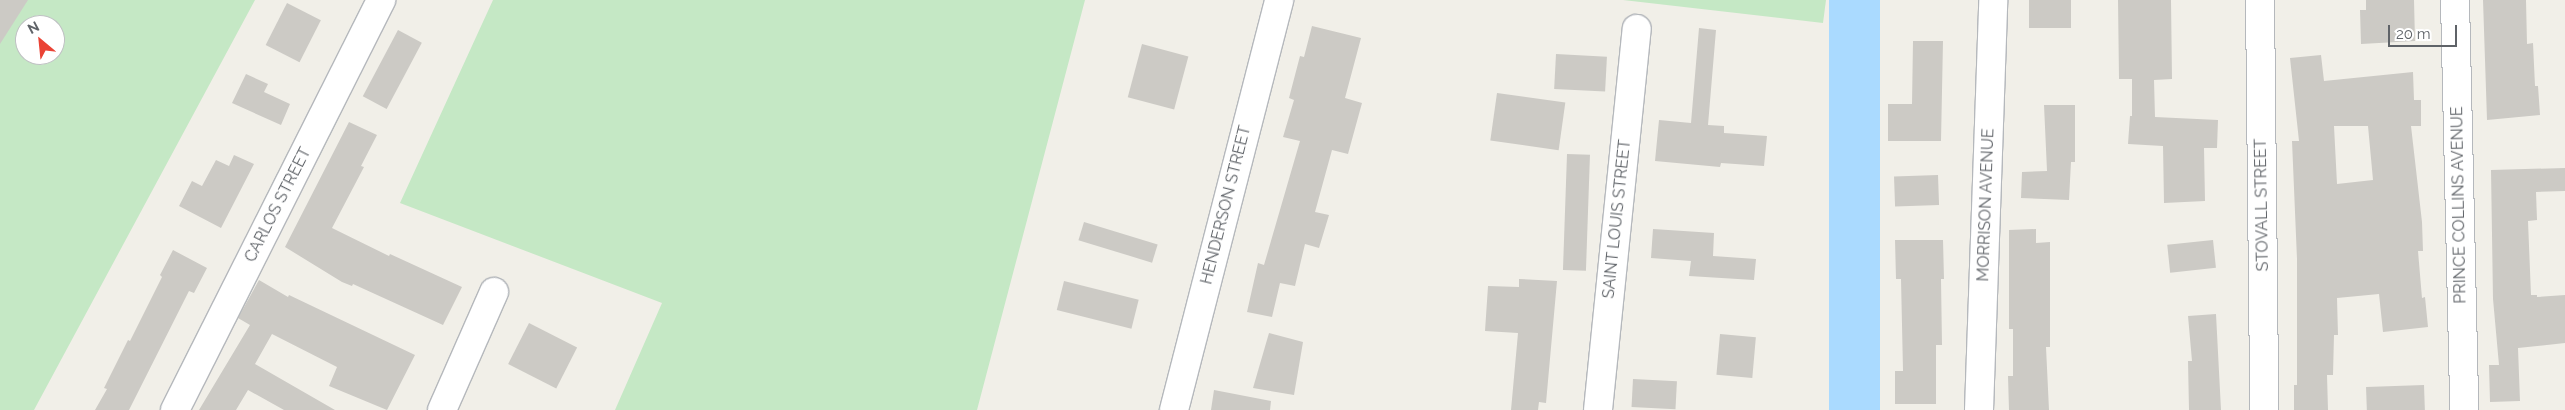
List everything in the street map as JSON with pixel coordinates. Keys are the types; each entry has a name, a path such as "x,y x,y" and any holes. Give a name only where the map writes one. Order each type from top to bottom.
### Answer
{"street":[{"name":"CARLOS STREET","path":"175,410 381,0"},
{"name":"HENDERSON STREET","path":"1174,410 1279,0"},
{"name":"MORRISON AVENUE","path":"1979,410 1992,0"},
{"name":"STOVALL STREET","path":"2260,0 2264,410"},
{"name":"PRINCE COLLINS AVENUE","path":"2455,0 2464,410"},
{"name":"SAINT LOUIS STREET","path":"1598,410 1637,28"},
{"path":"442,410 494,292"}],"green space":[{"path":"0,0 255,0 34,410 0,410"},
{"path":"493,0 1085,0 977,410 615,410 662,303 400,203"},
{"path":"1623,0 1826,0 1823,23"}],"water":[{"path":"1829,0 1880,0 1880,410 1829,410"}],"building":[{"path":"0,0 28,0 18,15 15,15 15,20 0,44"},
{"path":"2029,0 2071,0 2071,28 2029,28"},
{"path":"2118,0 2171,0 2172,79 2154,80 2155,117 2218,120 2217,148 2204,148 2205,201 2164,203 2163,146 2128,144 2130,116 2132,116 2132,79 2119,79"},
{"path":"2366,0 2414,0 2415,41 2361,44 2360,10 2366,10"},
{"path":"2483,0 2526,0 2527,44 2533,43 2535,86 2538,86 2540,115 2487,120"},
{"path":"287,3 321,20 300,62 266,45"},
{"path":"1312,26 1361,38 1345,98 1362,103 1348,154 1332,150 1315,212 1329,215 1319,248 1305,244 1295,286 1280,283 1272,317 1247,312 1258,263 1264,265 1300,141 1283,137 1294,100 1289,98 1300,56 1304,57"},
{"path":"1699,28 1716,30 1708,125 1724,126 1724,133 1767,136 1764,166 1721,163 1720,167 1655,161 1659,120 1691,123"},
{"path":"398,30 422,43 387,109 363,96"},
{"path":"1913,41 1943,41 1941,141 1888,141 1888,104 1912,104"},
{"path":"1142,44 1188,56 1174,110 1128,97"},
{"path":"1556,54 1607,57 1605,92 1554,89"},
{"path":"2321,55 2324,81 2413,72 2414,100 2421,100 2421,126 2411,126 2422,222 2423,251 2418,251 2422,298 2425,297 2428,327 2383,332 2379,294 2337,298 2338,335 2334,335 2333,375 2327,375 2328,410 2294,410 2294,385 2297,385 2297,259 2292,141 2299,141 2290,58","holes":["2334,126 2368,126 2373,180 2337,184"]},
{"path":"246,74 268,84 264,92 290,104 281,125 232,103"},
{"path":"1497,93 1565,103 1559,150 1490,141"},
{"path":"2044,105 2075,105 2075,162 2071,162 2069,200 2021,198 2022,172 2047,171"},
{"path":"349,122 377,135 361,166 364,167 332,228 389,256 390,254 462,287 443,325 353,284 352,286 342,282 285,247"},
{"path":"1567,154 1590,155 1586,271 1563,270"},
{"path":"234,155 254,164 221,228 179,206 192,181 202,186 216,160 229,166"},
{"path":"2565,168 2565,191 2536,192 2537,220 2528,221 2531,295 2537,295 2537,297 2565,295 2565,343 2518,348 2520,401 2490,402 2489,365 2499,365 2493,299 2491,170"},
{"path":"1938,175 1939,205 1895,207 1894,177"},
{"path":"1084,222 1158,245 1152,263 1078,240"},
{"path":"1653,229 1714,233 1713,256 1756,259 1754,280 1689,276 1691,261 1651,258"},
{"path":"2036,229 2036,243 2050,242 2050,347 2046,347 2049,410 2009,410 2008,376 2013,376 2013,329 2009,329 2009,230"},
{"path":"1895,240 1943,240 1944,279 1941,279 1942,345 1936,345 1936,404 1895,404 1895,371 1903,371 1901,279 1896,279"},
{"path":"2213,240 2216,268 2170,273 2167,245"},
{"path":"173,250 207,268 194,293 189,291 129,410 95,410 107,389 104,388 128,340 130,341 162,277 160,275"},
{"path":"1519,279 1557,281 1546,403 1539,402 1538,410 1511,410 1518,333 1485,331 1488,286 1519,287"},
{"path":"259,280 288,297 289,295 415,355 387,410 329,386 337,367 272,334 255,364 335,410 284,410 248,390 236,410 199,410 250,325 238,318"},
{"path":"1064,281 1139,300 1131,329 1057,310"},
{"path":"2216,314 2221,410 2189,410 2188,361 2192,361 2188,316"},
{"path":"529,323 577,348 556,389 508,364"},
{"path":"1269,333 1303,342 1294,395 1253,388"},
{"path":"1720,334 1756,337 1752,378 1716,375"},
{"path":"1633,379 1677,381 1675,409 1632,407"},
{"path":"2424,385 2425,410 2367,410 2366,387"},
{"path":"1214,390 1271,401 1270,410 1211,410"}]}
